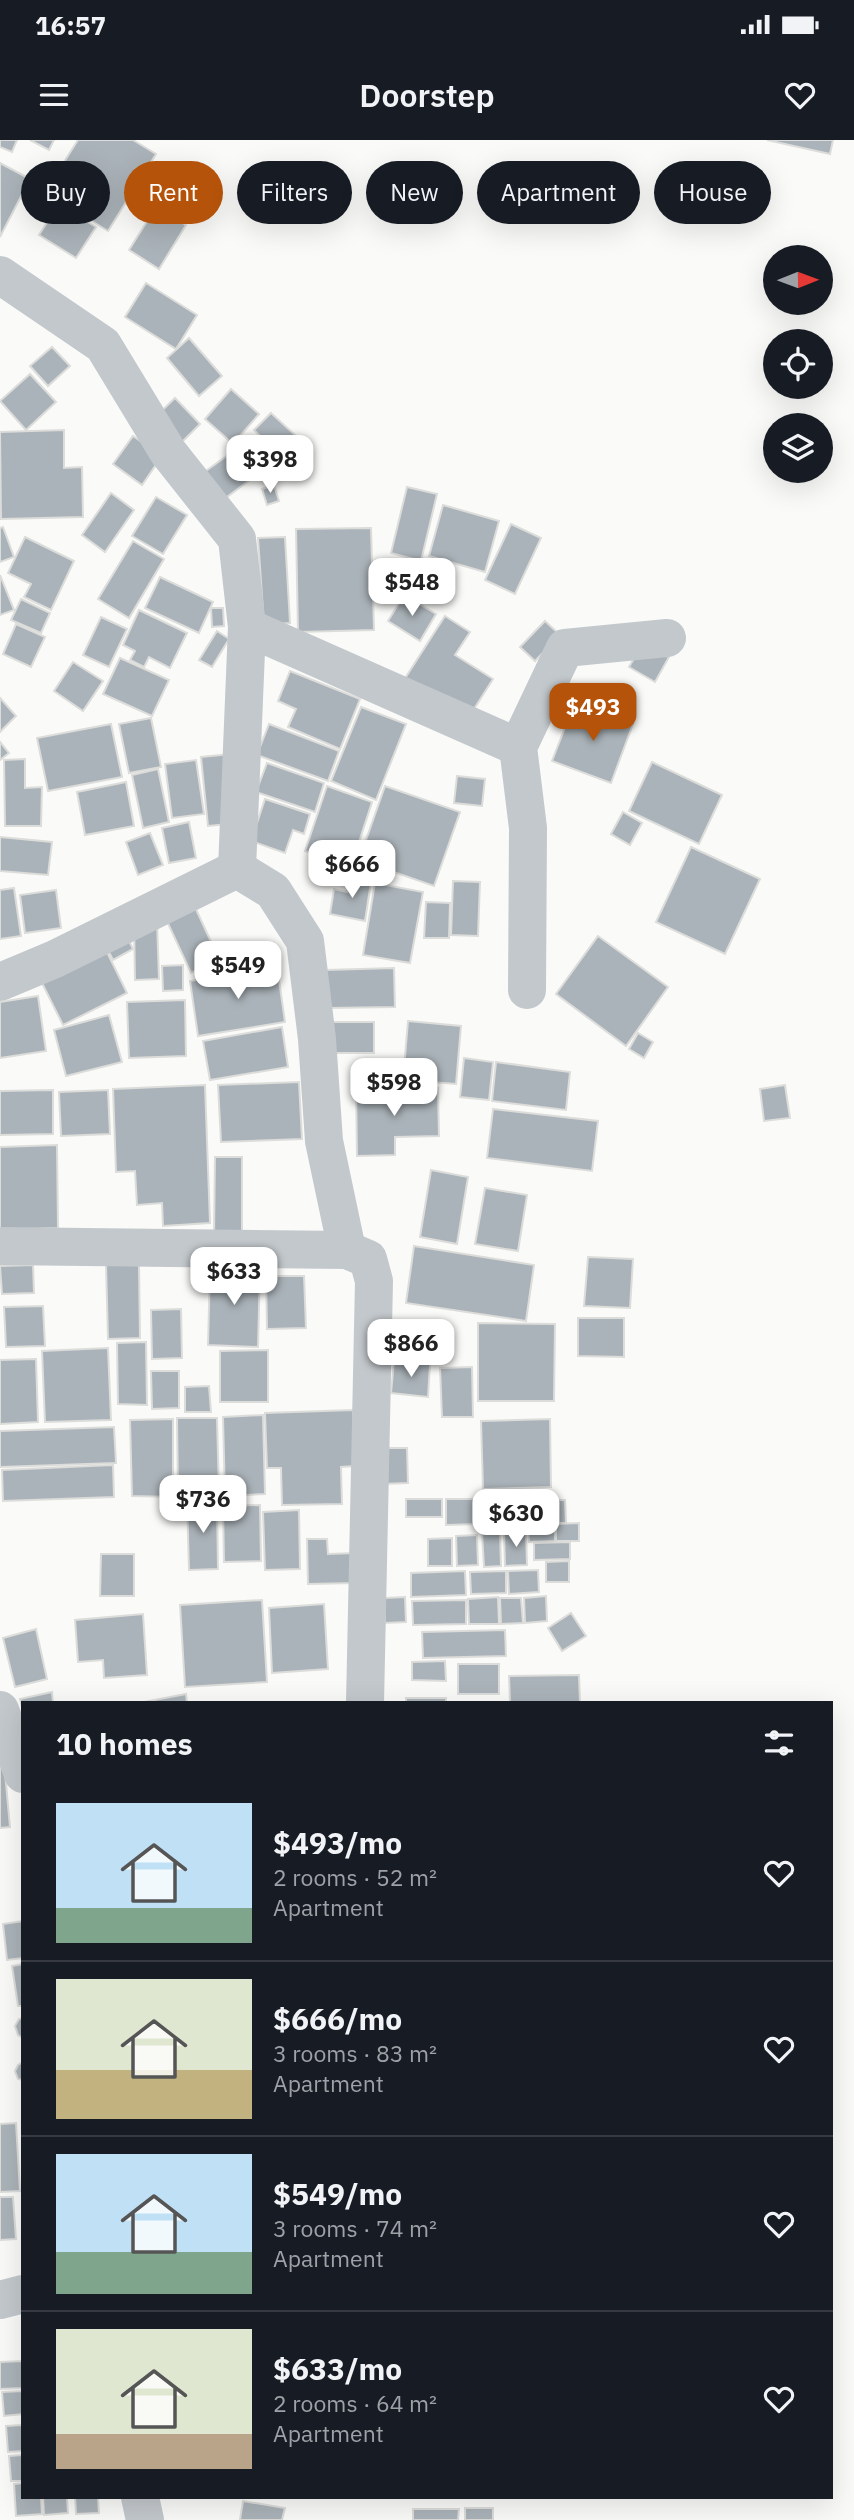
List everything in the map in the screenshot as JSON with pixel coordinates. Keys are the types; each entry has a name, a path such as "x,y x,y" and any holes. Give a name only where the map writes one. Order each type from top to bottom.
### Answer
{"street":[{"path":"0,275 103,345 164,470 237,539 247,627 237,869"},
{"path":"247,627 518,747"},
{"path":"527,990 528,828 518,747 565,648 667,638"},
{"path":"0,982 54,959 237,869"},
{"path":"237,869 273,891 305,942 317,1038 324,1142 347,1250"},
{"path":"0,1246 347,1250 368,1259 374,1281 365,1701"},
{"path":"0,1710 21,1768"},
{"path":"0,2300 21,2295"},
{"path":"140,2499 145,2520"}],"building":[{"path":"0,140 17,140 12,152 0,147"},
{"path":"30,140 54,140 49,150"},
{"path":"78,140 133,140 156,154 152,161 124,161 124,205 108,231 97,224 110,224 110,161 65,161"},
{"path":"767,140 833,140 830,154"},
{"path":"0,163 21,174 21,196 0,237"},
{"path":"46,224 91,224 96,227 76,258 39,235"},
{"path":"145,224 186,225 159,269 129,250"},
{"path":"146,283 197,315 176,349 125,317"},
{"path":"189,338 222,376 199,396 167,358"},
{"path":"52,347 70,366 48,386 30,366"},
{"path":"30,374 56,402 26,430 0,401"},
{"path":"231,389 259,414 233,444 205,419"},
{"path":"175,398 200,424 176,448 150,422"},
{"path":"271,413 295,435 277,453 254,430"},
{"path":"64,430 64,468 82,467 83,517 1,519 0,432"},
{"path":"133,436 162,456 142,485 113,464"},
{"path":"239,447 259,473 219,503 199,476"},
{"path":"274,485 279,501 267,505 262,489"},
{"path":"407,487 437,494 421,561 391,553"},
{"path":"111,493 134,510 105,552 82,535"},
{"path":"156,497 187,515 163,554 132,536"},
{"path":"443,505 499,521 485,572 429,556"},
{"path":"511,524 541,538 515,594 485,580"},
{"path":"3,527 14,557 0,562 0,528"},
{"path":"371,528 374,630 298,632 296,529"},
{"path":"25,537 74,561 51,610 24,597 31,584 8,573"},
{"path":"285,537 290,623 264,625 258,538"},
{"path":"133,541 164,559 129,618 98,599"},
{"path":"0,575 14,610 0,615"},
{"path":"160,577 213,602 199,633 145,608"},
{"path":"404,595 436,614 420,641 388,621"},
{"path":"21,599 50,613 41,633 11,620"},
{"path":"211,608 223,608 224,626 212,627"},
{"path":"139,610 187,633 170,668 149,657 144,667 130,660 135,651 123,645"},
{"path":"445,616 470,632 455,655 493,679 467,720 404,680"},
{"path":"101,617 127,629 109,667 83,655"},
{"path":"545,621 560,635 535,661 520,647"},
{"path":"16,624 45,637 31,667 3,654"},
{"path":"217,631 229,639 212,667 199,660"},
{"path":"643,643 669,657 655,682 629,667"},
{"path":"120,658 169,680 152,716 103,694"},
{"path":"73,662 103,681 83,711 54,691"},
{"path":"290,671 360,699 340,749 288,727 296,709 278,701"},
{"path":"0,698 16,716 0,732"},
{"path":"575,702 633,724 611,783 552,761"},
{"path":"361,707 406,724 376,800 331,781"},
{"path":"151,718 161,767 129,773 119,724"},
{"path":"111,724 122,777 48,791 37,738"},
{"path":"269,724 339,751 328,781 257,755"},
{"path":"0,742 9,753 0,760"},
{"path":"231,754 238,823 208,826 201,757"},
{"path":"25,759 25,788 42,787 41,826 5,826 4,760"},
{"path":"196,760 204,814 172,818 165,764"},
{"path":"652,762 722,795 699,844 629,811"},
{"path":"267,763 324,783 315,812 256,792"},
{"path":"158,769 169,822 143,828 132,775"},
{"path":"457,776 485,779 482,806 454,803"},
{"path":"126,782 134,826 85,835 77,792"},
{"path":"327,786 372,802 345,885 315,875 321,856 305,851"},
{"path":"385,786 460,812 434,886 359,860"},
{"path":"265,799 310,814 304,834 293,830 285,853 251,841"},
{"path":"623,812 642,823 630,845 611,834"},
{"path":"189,822 196,858 169,863 162,828"},
{"path":"150,833 163,865 138,875 126,842"},
{"path":"0,837 52,842 48,875 0,871"},
{"path":"691,847 760,879 725,954 656,922"},
{"path":"349,878 371,882 365,921 330,914 334,889 347,892"},
{"path":"453,881 480,882 478,936 451,935"},
{"path":"375,883 423,892 410,963 363,955"},
{"path":"14,888 21,936 0,939 0,890"},
{"path":"56,890 61,928 25,933 20,895"},
{"path":"426,902 450,903 449,938 424,938"},
{"path":"194,905 219,959 191,973 166,919"},
{"path":"134,921 157,921 159,979 135,980"},
{"path":"122,926 133,949 113,960 101,937"},
{"path":"598,936 668,987 626,1046 556,994"},
{"path":"105,948 127,993 63,1025 41,981"},
{"path":"183,965 183,990 163,991 162,966"},
{"path":"277,966 285,1022 198,1036 190,981"},
{"path":"394,968 395,1007 327,1008 326,970"},
{"path":"38,996 46,1051 0,1058 0,1002"},
{"path":"185,1000 186,1056 129,1058 127,1002"},
{"path":"109,1015 122,1062 66,1076 54,1030"},
{"path":"408,1021 461,1026 456,1084 403,1080"},
{"path":"327,1022 374,1022 374,1053 326,1053"},
{"path":"282,1027 288,1067 210,1080 203,1041"},
{"path":"638,1033 653,1042 644,1058 629,1049"},
{"path":"464,1058 493,1062 489,1100 460,1097"},
{"path":"496,1062 570,1072 566,1110 492,1101"},
{"path":"299,1082 302,1139 221,1142 218,1085"},
{"path":"205,1085 210,1223 163,1226 162,1203 137,1205 135,1171 116,1172 113,1089"},
{"path":"785,1085 790,1118 764,1121 760,1089"},
{"path":"438,1088 439,1136 395,1137 395,1155 357,1156 356,1089"},
{"path":"53,1090 53,1134 0,1135 0,1091"},
{"path":"108,1090 110,1134 61,1136 59,1092"},
{"path":"493,1109 598,1121 592,1171 487,1158"},
{"path":"57,1145 58,1228 0,1230 0,1147"},
{"path":"215,1157 242,1157 242,1234 214,1233"},
{"path":"431,1170 468,1177 457,1244 420,1237"},
{"path":"485,1188 527,1195 518,1251 475,1244"},
{"path":"414,1246 534,1265 526,1321 406,1303"},
{"path":"588,1257 633,1259 630,1308 584,1306"},
{"path":"106,1264 139,1264 140,1338 108,1339"},
{"path":"33,1265 34,1293 2,1294 0,1266"},
{"path":"210,1268 260,1269 258,1347 208,1345"},
{"path":"266,1276 304,1276 306,1328 267,1329"},
{"path":"43,1306 45,1346 6,1347 4,1307"},
{"path":"181,1309 182,1358 152,1359 151,1310"},
{"path":"578,1318 624,1318 624,1357 578,1356"},
{"path":"478,1323 555,1324 554,1401 478,1401"},
{"path":"146,1342 147,1405 118,1404 117,1343"},
{"path":"108,1348 111,1420 45,1422 42,1351"},
{"path":"268,1350 268,1402 220,1402 220,1351"},
{"path":"36,1359 38,1422 0,1424 0,1360"},
{"path":"394,1361 430,1364 428,1397 391,1393"},
{"path":"472,1367 473,1417 442,1417 440,1368"},
{"path":"151,1371 179,1371 179,1408 152,1409"},
{"path":"209,1386 211,1412 185,1412 185,1387"},
{"path":"353,1410 354,1466 341,1467 342,1504 282,1505 281,1468 267,1468 265,1413"},
{"path":"263,1415 265,1494 225,1496 223,1417"},
{"path":"177,1418 217,1418 219,1492 178,1493"},
{"path":"173,1419 173,1497 132,1496 130,1420"},
{"path":"550,1419 551,1487 483,1489 481,1421"},
{"path":"114,1427 116,1463 0,1467 0,1431"},
{"path":"380,1448 407,1448 408,1483 381,1484"},
{"path":"113,1465 114,1497 3,1501 2,1470"},
{"path":"406,1499 442,1499 442,1517 406,1517"},
{"path":"446,1499 479,1499 479,1524 446,1525"},
{"path":"535,1500 565,1500 566,1523 536,1523"},
{"path":"187,1501 217,1501 218,1569 189,1570"},
{"path":"511,1501 511,1523 483,1524 482,1502"},
{"path":"513,1502 533,1502 533,1525 513,1526"},
{"path":"260,1505 261,1561 224,1562 223,1506"},
{"path":"299,1510 300,1569 265,1570 263,1512"},
{"path":"579,1523 579,1541 556,1541 556,1524"},
{"path":"528,1526 555,1526 555,1541 529,1542"},
{"path":"526,1531 527,1565 505,1566 504,1532"},
{"path":"482,1532 500,1532 501,1566 484,1567"},
{"path":"477,1535 478,1565 457,1566 456,1536"},
{"path":"452,1538 452,1566 428,1566 428,1539"},
{"path":"307,1539 327,1539 328,1554 355,1553 355,1583 308,1584"},
{"path":"570,1542 570,1559 534,1560 534,1543"},
{"path":"101,1554 134,1554 134,1596 100,1596"},
{"path":"569,1561 569,1582 546,1582 546,1562"},
{"path":"538,1570 539,1592 509,1594 508,1571"},
{"path":"465,1571 466,1595 411,1597 411,1573"},
{"path":"506,1571 506,1593 471,1594 470,1572"},
{"path":"546,1596 547,1621 525,1623 524,1598"},
{"path":"405,1597 406,1622 385,1623 385,1598"},
{"path":"498,1597 499,1624 469,1624 468,1599"},
{"path":"500,1598 521,1598 523,1623 501,1624"},
{"path":"262,1600 267,1682 185,1687 180,1605"},
{"path":"466,1600 466,1624 413,1625 412,1601"},
{"path":"324,1604 328,1669 272,1673 269,1608"},
{"path":"571,1613 586,1636 562,1651 548,1628"},
{"path":"143,1614 147,1675 104,1678 103,1660 78,1662 75,1620"},
{"path":"36,1629 47,1679 15,1687 3,1638"},
{"path":"505,1630 506,1656 423,1658 422,1632"},
{"path":"445,1661 446,1681 412,1680 412,1662"},
{"path":"458,1664 499,1664 499,1694 458,1694"},
{"path":"579,1675 580,1701 510,1701 509,1676"},
{"path":"52,1692 53,1701 21,1703 20,1699"},
{"path":"186,1694 187,1701 149,1701"},
{"path":"406,1698 446,1698 446,1701 406,1701"},
{"path":"4,1762 10,1827 0,1828 0,1763"},
{"path":"21,1921 21,1958 7,1960 3,1924"},
{"path":"21,1964 21,2006 18,2006 12,1966"},
{"path":"21,2018 21,2037 15,2026"},
{"path":"21,2063 21,2080 18,2079 15,2071"},
{"path":"16,2123 20,2191 0,2192 0,2124"},
{"path":"0,2197 13,2197 16,2239 0,2240"},
{"path":"21,2361 21,2388 0,2389 0,2362"},
{"path":"21,2391 21,2414 4,2416 2,2392"},
{"path":"21,2425 21,2451 8,2452 6,2426"},
{"path":"21,2455 21,2481 11,2481 9,2456"},
{"path":"21,2483 21,2499 41,2499 42,2514 16,2516 14,2484"},
{"path":"43,2499 67,2499 68,2513 44,2515"},
{"path":"75,2499 98,2499 99,2513 76,2514"},
{"path":"243,2501 285,2508 282,2520 240,2520"},
{"path":"465,2508 493,2508 493,2520 465,2520"},
{"path":"413,2509 459,2509 458,2520 413,2520"}]}
